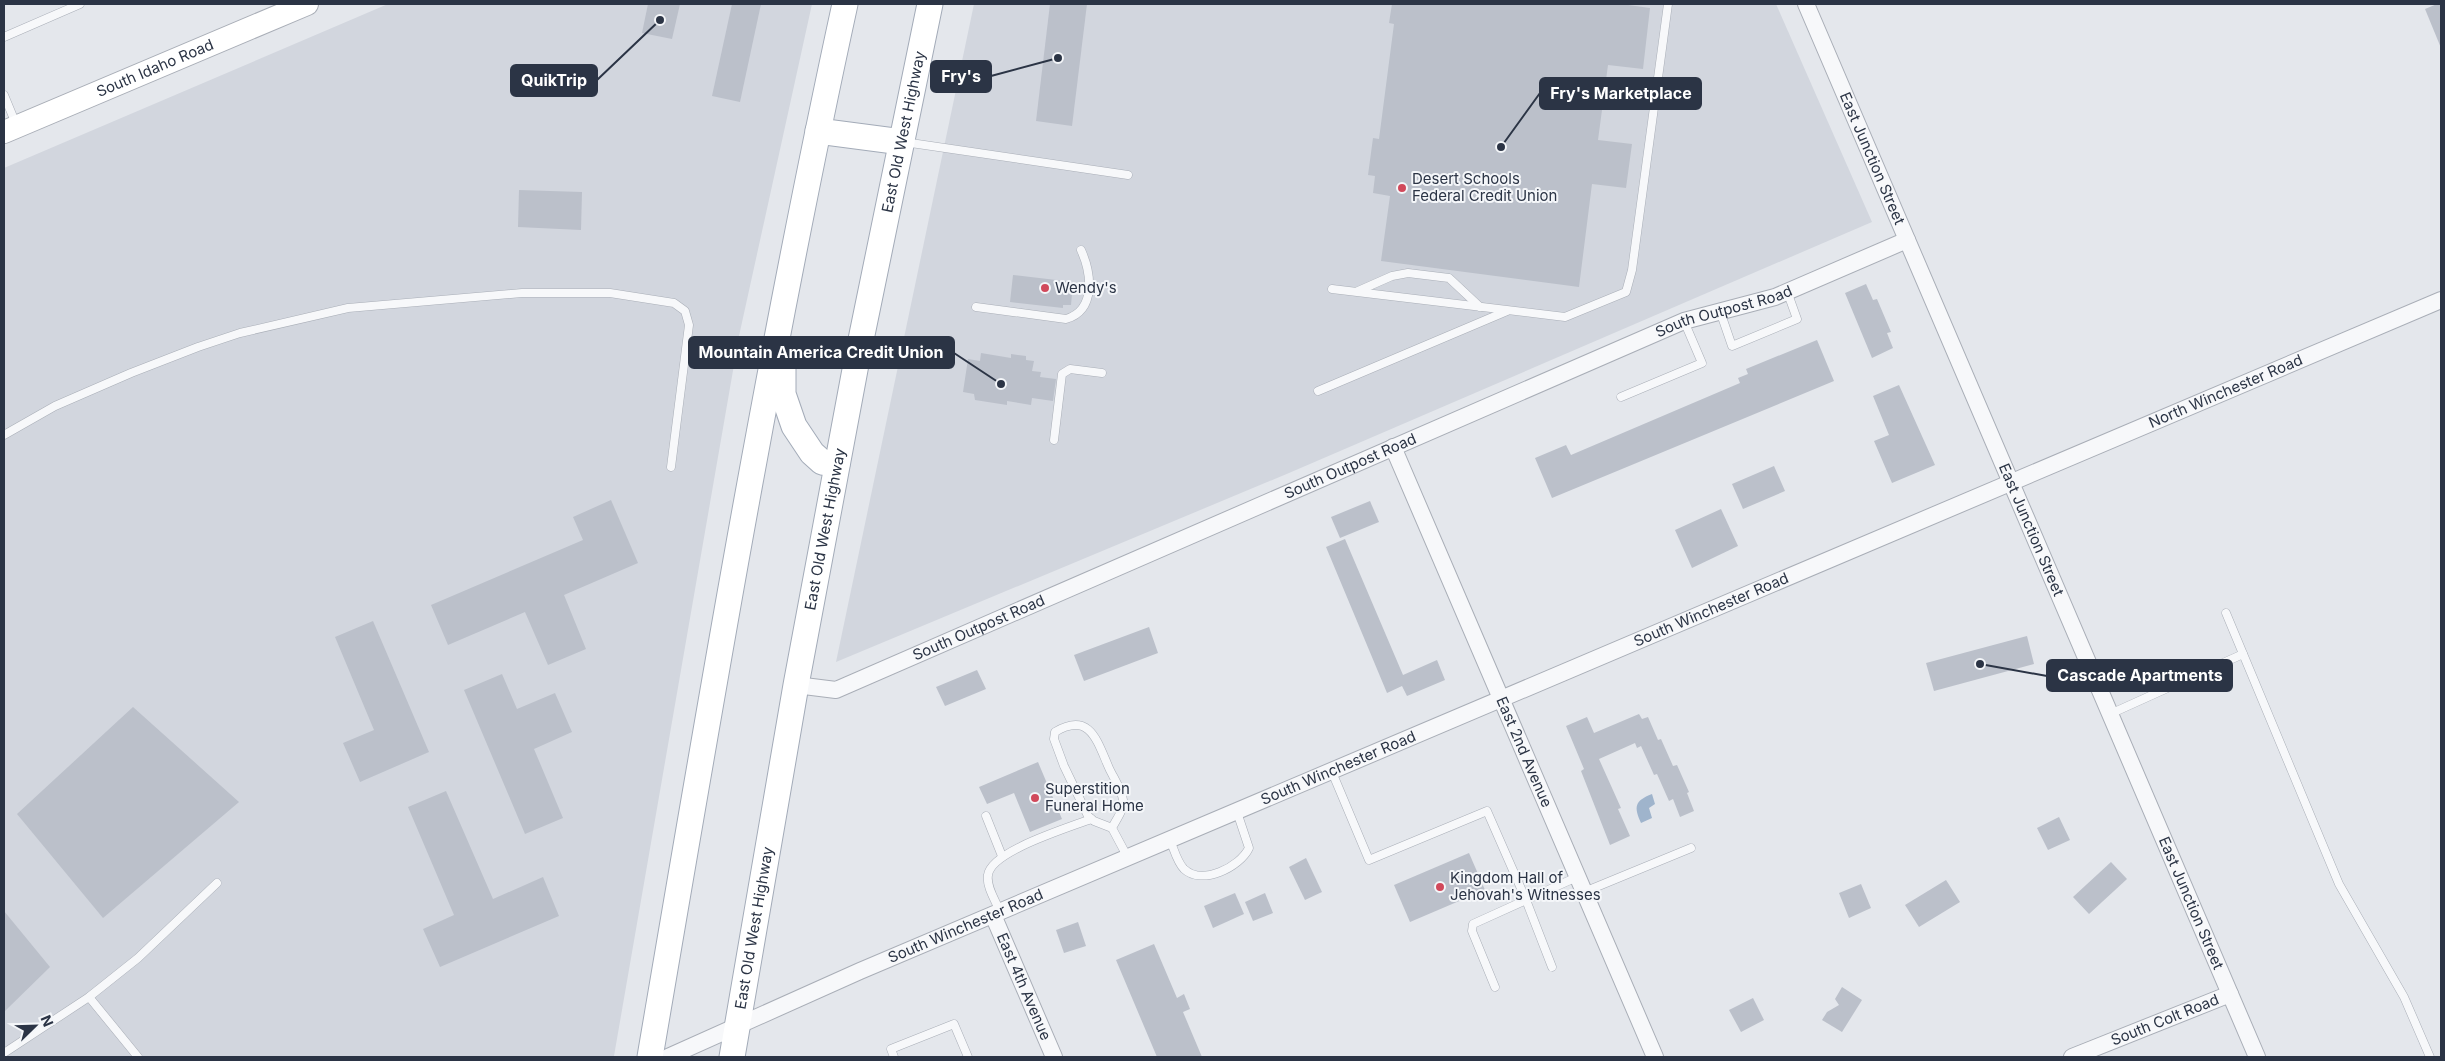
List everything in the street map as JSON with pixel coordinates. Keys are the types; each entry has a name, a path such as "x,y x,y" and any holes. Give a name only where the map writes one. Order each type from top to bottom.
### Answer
{"main road":[{"name":"South Idaho Road","path":"10,129 306,4"},
{"path":"650,1057 782,314 845,4"},
{"name":"East Old West Highway","path":"732,1057 796,686 837,464 930,4"},
{"path":"818,131 902,142"},
{"path":"782,314 783,394 788,411 794,426 812,453 822,462 837,464"}],"street":[{"name":"East Junction Street","path":"1806,4 2257,1057"},
{"name":"South Outpost Road","path":"796,686 836,690 1684,321 1787,291 1907,240"},
{"name":"North Winchester Road","path":"2011,483 2441,300"},
{"name":"East 2nd Avenue","path":"1393,447 1655,1057"},
{"name":"South Winchester Road","path":"668,1057 997,913 2011,483"},
{"name":"East 4th Avenue","path":"997,913 1054,1057"},
{"name":"South Colt Road","path":"2072,1057 2230,994"}],"lane":[{"path":"4,37 80,4"},
{"path":"1332,289 1565,317 1626,292 1632,270 1668,4"},
{"path":"4,95 10,129"},
{"path":"902,142 1128,175"},
{"path":"976,307 1066,319 1075,316 1087,302 1090,274 1081,250"},
{"path":"1356,292 1392,276 1408,273 1449,278 1480,307"},
{"path":"1720,311 1732,346 1796,319 1787,291"},
{"path":"4,434 55,406 131,373 198,347 240,334 339,310 430,300 522,293 610,293 674,303 685,312 689,325 671,466"},
{"path":"1318,392 1509,310"},
{"path":"1621,398 1702,363 1684,321"},
{"path":"1054,440 1062,374 1070,369 1102,373"},
{"path":"2226,613 2339,884 2404,997 2430,1057"},
{"path":"2110,714 2243,654"},
{"path":"1112,828 1122,810 1123,799 1095,737 1082,725 1073,724 1055,732 1054,739 1068,775 1091,819 1112,828 1128,858"},
{"path":"1332,772 1369,860 1487,811 1526,900 1552,967"},
{"path":"1170,840 1185,870 1196,875 1219,872 1245,857 1248,848 1237,812"},
{"path":"986,816 1002,856"},
{"path":"997,913 988,875 993,863 1002,856 1091,819"},
{"path":"1495,987 1472,931 1473,924 1526,900 1581,885 1691,848"},
{"path":"4,1053 89,998 138,958 217,883"},
{"path":"89,998 138,1057"},
{"path":"894,1057 891,1049 954,1024 968,1057"}],"shaded area":[{"path":"388,4 812,4 739,336 614,1056 4,1057 4,168"},
{"path":"974,4 1776,4 1872,222 1289,473 836,662"}],"water":[{"path":"1652,794 1655,804 1649,808 1652,818 1641,823 1637,813 1637,805 1642,799"}],"building":[{"path":"648,4 680,4 672,39 642,33"},
{"path":"732,4 761,4 740,102 712,96"},
{"path":"1050,4 1087,4 1072,126 1036,121"},
{"path":"1392,4 1621,4 1650,8 1643,69 1608,65 1598,140 1632,144 1626,188 1592,184 1579,287 1381,261 1390,196 1373,193 1375,176 1368,175 1373,138 1379,139 1394,24 1389,23"},
{"path":"2441,4 2441,48 2425,9"},
{"path":"519,190 582,192 581,230 518,227"},
{"name":"Wendy's","path":"1013,275 1073,282 1071,305 1063,305 1063,308 1010,302"},
{"path":"1866,284 1873,300 1877,299 1891,332 1887,333 1893,348 1872,358 1845,293"},
{"path":"1817,340 1834,381 1552,498 1535,458 1566,445 1571,455 1740,383 1738,378 1748,374 1746,369"},
{"path":"981,353 1011,358 1011,354 1026,356 1026,360 1034,361 1032,371 1041,372 1040,377 1056,379 1053,401 1032,398 1031,405 1007,401 1007,405 975,400 974,394 963,392 968,359 980,361"},
{"path":"1899,385 1935,465 1892,483 1874,441 1889,435 1873,396"},
{"path":"1774,466 1785,491 1743,509 1732,484"},
{"path":"611,500 638,563 564,595 586,649 548,665 525,612 448,645 431,605 583,540 573,517"},
{"path":"1370,501 1379,522 1340,538 1331,517"},
{"path":"1721,509 1738,546 1692,568 1675,530"},
{"path":"1345,539 1403,675 1437,660 1445,680 1407,696 1402,686 1387,693 1326,547"},
{"path":"373,621 429,752 360,782 343,743 374,730 335,637"},
{"path":"1149,627 1158,653 1084,681 1074,655"},
{"path":"2027,636 2034,664 1934,691 1926,663"},
{"path":"977,670 986,689 945,706 936,687"},
{"path":"502,674 517,709 555,693 572,732 534,749 563,818 525,834 464,690"},
{"path":"133,707 239,802 103,918 17,814"},
{"path":"1639,714 1642,719 1648,717 1658,740 1661,739 1673,766 1677,765 1689,792 1687,793 1694,811 1680,817 1673,799 1669,801 1657,774 1654,775 1641,746 1637,748 1635,743 1599,759 1621,808 1618,809 1630,836 1610,845 1581,771 1584,769 1566,726 1587,717 1594,733"},
{"name":"Superstition Funeral Home","path":"1038,762 1062,819 1030,832 1014,793 987,804 979,787"},
{"path":"446,791 493,899 543,877 559,916 440,967 423,929 454,915 408,807"},
{"path":"2059,817 2070,840 2048,850 2037,828"},
{"name":"Kingdom Hall of Jehovah's Witnesses","path":"1469,853 1485,890 1410,922 1394,885"},
{"path":"1306,858 1322,892 1305,900 1289,867"},
{"path":"2111,862 2127,879 2089,914 2073,897"},
{"path":"1946,880 1960,902 1919,927 1905,905"},
{"path":"1861,884 1871,908 1849,918 1839,893"},
{"path":"1235,893 1244,914 1213,928 1204,906"},
{"path":"1265,893 1273,913 1253,921 1245,902"},
{"path":"4,911 50,967 4,1012"},
{"path":"1078,922 1086,946 1064,953 1056,930"},
{"path":"1154,944 1177,998 1184,994 1190,1009 1183,1012 1202,1057 1157,1057 1116,960"},
{"path":"1842,987 1862,1000 1842,1032 1822,1020 1827,1012 1839,1005 1835,999"},
{"path":"1753,998 1764,1020 1741,1032 1729,1010"}],"place":[{"name":"QuikTrip","path":"660,20"},
{"name":"Fry's","path":"1058,58"},
{"name":"Fry's Marketplace","path":"1501,147"},
{"name":"Desert Schools Federal Credit Union","path":"1402,188"},
{"name":"Wendy's","path":"1045,288"},
{"name":"Mountain America Credit Union","path":"1001,384"},
{"name":"Cascade Apartments","path":"1980,664"},
{"name":"Superstition Funeral Home","path":"1035,798"},
{"name":"Kingdom Hall of Jehovah's Witnesses","path":"1440,887"}]}
